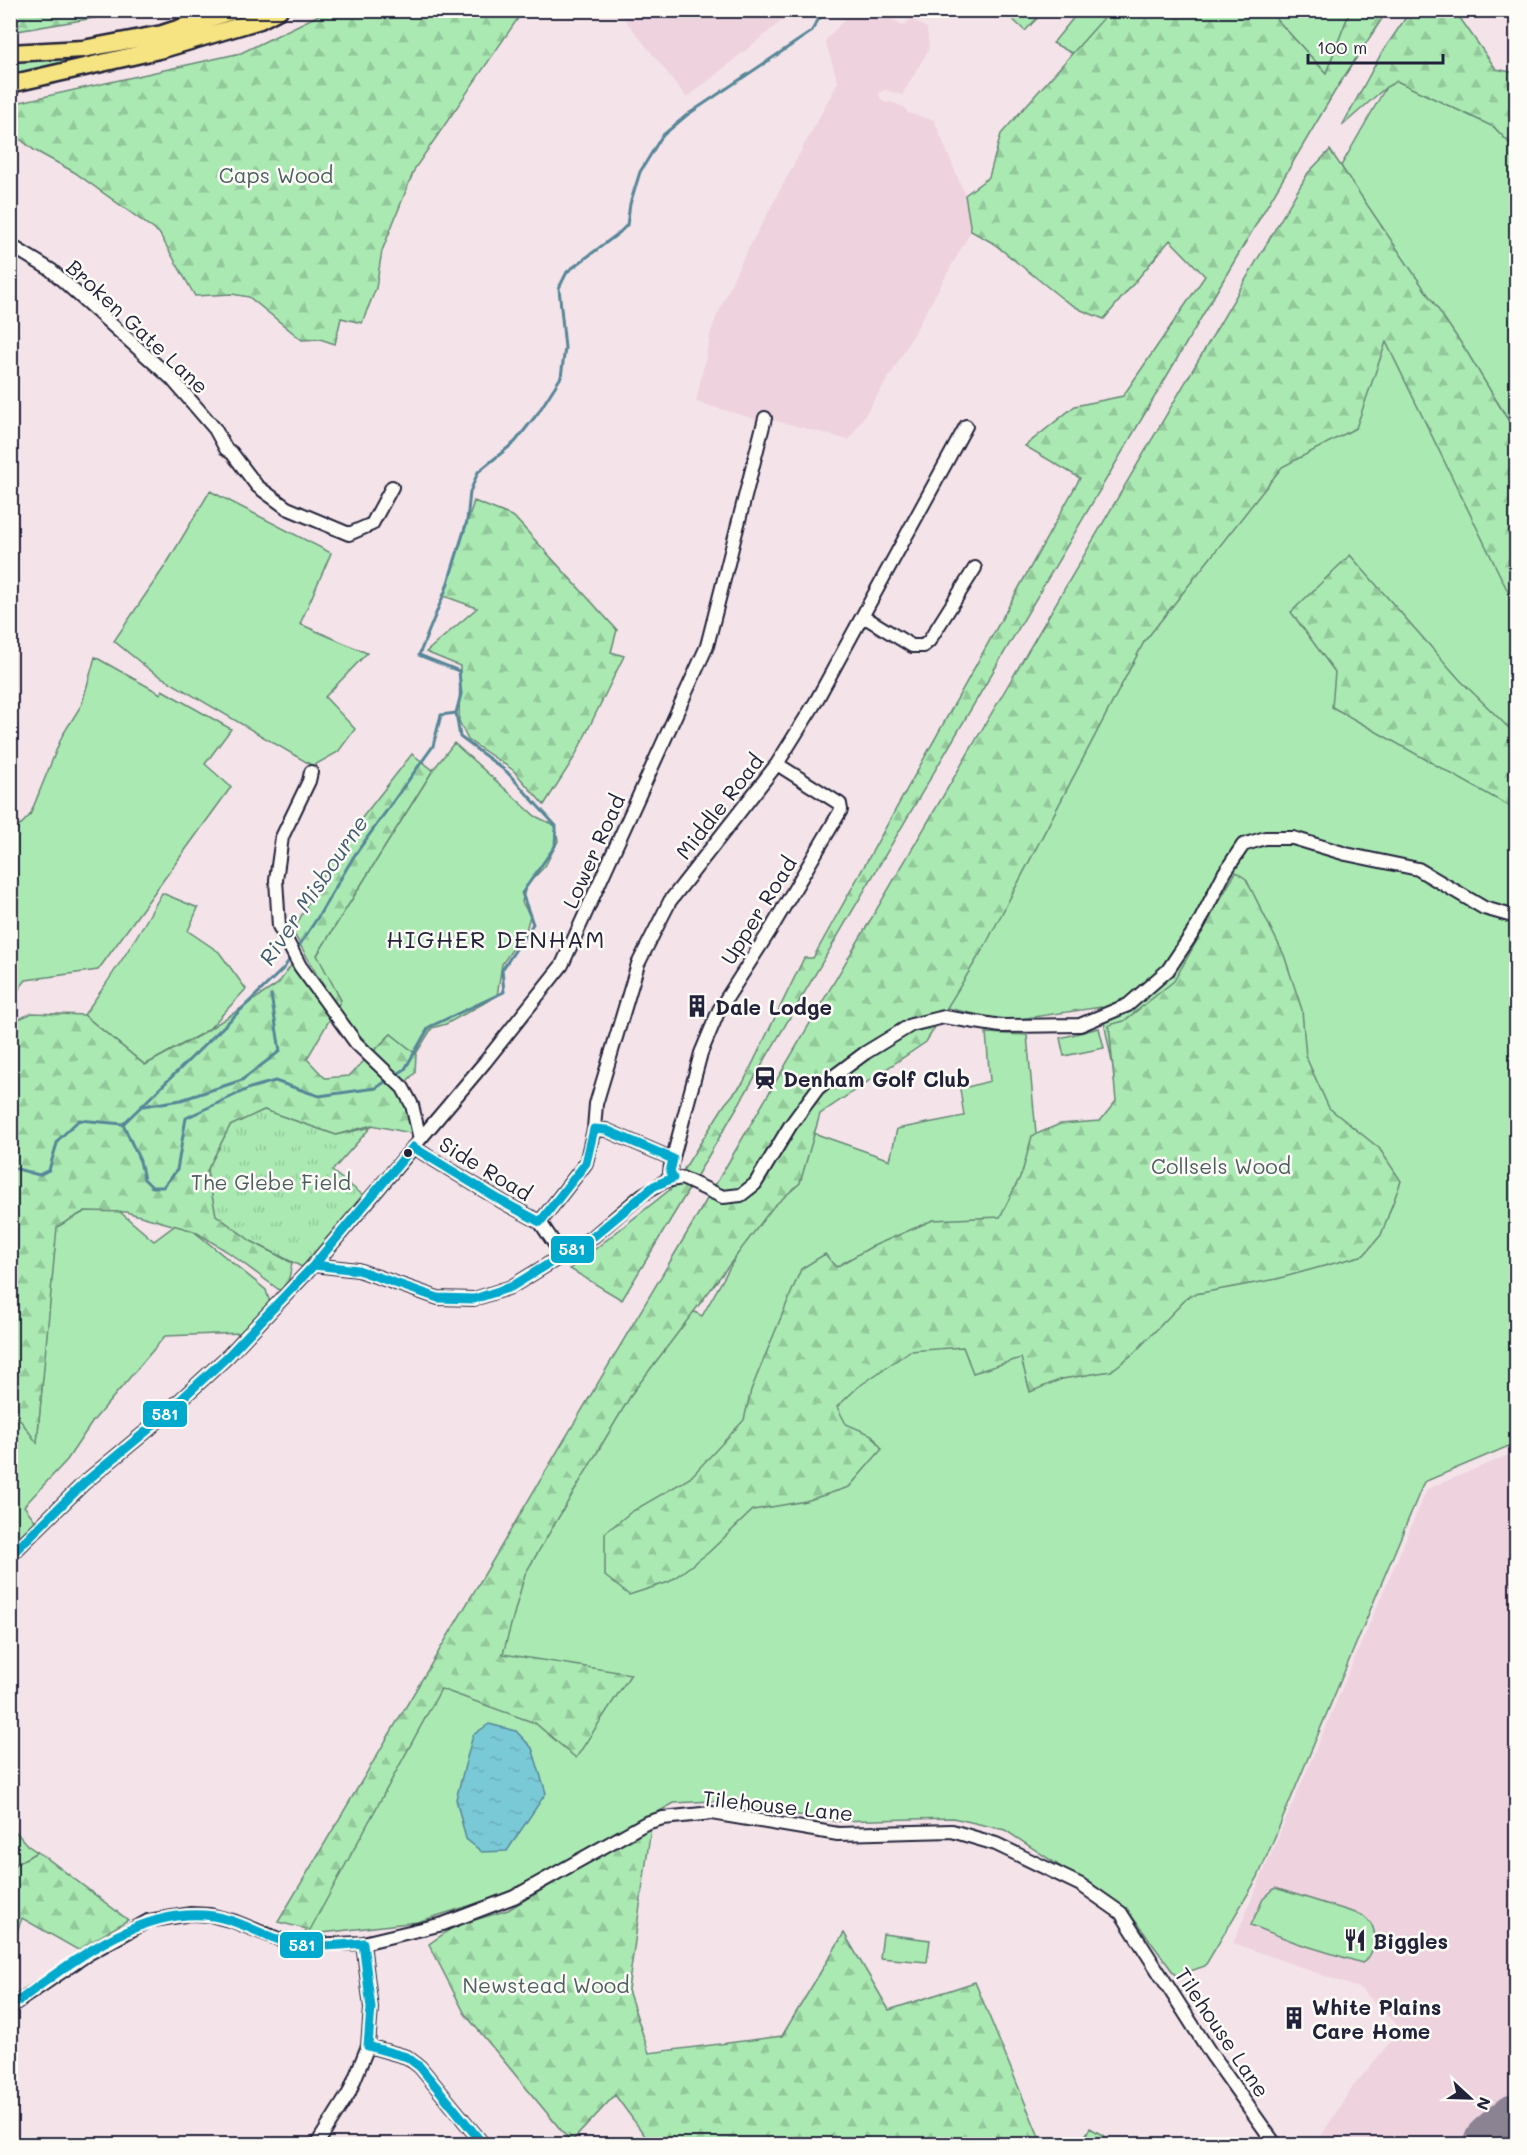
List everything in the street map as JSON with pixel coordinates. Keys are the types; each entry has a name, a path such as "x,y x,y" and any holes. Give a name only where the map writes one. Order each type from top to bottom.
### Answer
{"highway":[{"path":"10,53 83,48 162,34 235,10"},
{"path":"10,84 163,49 260,20 279,10"}],"street":[{"name":"Broken Gate Lane","path":"10,244 51,270 172,380 216,429 226,449 232,453 257,486 287,508 349,534 372,524 392,487"},
{"name":"Lower Road","path":"10,1556 84,1483 149,1429 228,1356 314,1265 562,965 707,646 765,418"},
{"name":"Middle Road","path":"540,1222 586,1163 594,1129 596,1104 638,964 670,901 777,764 815,703 966,426"},
{"path":"863,616 912,646 923,646 929,641 975,568"},
{"name":"Upper Road","path":"673,1178 670,1172 701,1053 719,1010 771,929 841,810 838,802 777,764"},
{"path":"311,772 309,781 282,837 276,880 279,926 300,966 356,1043 403,1088 412,1105 417,1143"},
{"path":"314,1265 358,1270 438,1298 474,1299 511,1287 594,1236 654,1186 673,1178 689,1180 723,1197 741,1196 755,1184 784,1134 818,1088 865,1053 911,1025 944,1017 1001,1026 1080,1025 1128,1005 1168,970 1198,925 1226,870 1243,845 1265,838 1293,838 1346,854 1418,869 1484,908 1516,917"},
{"path":"594,1129 606,1130 673,1159"},
{"name":"Side Road","path":"417,1143 503,1202 540,1222"},
{"path":"540,1222 562,1255"},
{"name":"Tilehouse Lane","path":"10,2007 128,1930 148,1921 191,1914 210,1915 233,1921 286,1942 306,1946 363,1943 442,1924 514,1897 646,1823 663,1818 712,1813 838,1834 952,1831 996,1844 1081,1885 1121,1912 1193,2027 1275,2145"},
{"path":"317,2145 349,2093 368,2046 371,2008 363,1943"},
{"path":"368,2046 407,2057 420,2067 483,2145"}],"shaded area":[{"path":"618,11 794,11 687,98"},
{"path":"852,11 878,11 904,26 911,19 927,28 929,49 902,95 885,90 879,93 880,98 886,103 891,102 904,107 908,113 934,120 965,195 971,231 893,371 849,440 765,418 759,417 758,420 696,402 711,331 738,268 838,82 825,41"},
{"path":"1516,1452 1516,2144 1316,2144 1351,2089 1401,2029 1361,1989 1233,1943 1427,1489"}],"green space":[{"path":"1411,10 1455,11 1496,69 1516,73 1516,150 1494,127 1397,81 1386,87 1342,126 1381,54"},
{"path":"11,11 28,11 44,15 48,11 135,11 11,32"},
{"name":"Caps Wood","path":"327,11 523,11 415,168 382,251 376,288 362,323 341,318 335,344 320,339 302,340 249,297 232,294 195,296 159,233 74,172 34,150 11,132 11,104 241,53"},
{"path":"1004,11 1044,11 1025,31"},
{"path":"1079,11 1117,11 1077,56 1053,43"},
{"path":"1110,11 1269,11 1326,73 1350,11 1387,11 1338,86 622,1300 570,1269 672,1188 725,1104 743,1083 804,958 813,958 1080,478 1025,446 1075,406 1123,396 1205,276 1170,240 1104,319 1064,300 993,243 971,231 965,195 989,177 1001,134"},
{"path":"1269,11 1350,11 1326,74"},
{"path":"102,54 107,58 11,79 11,62"},
{"name":"Denham Golf Club","path":"1397,81 1494,127 1516,150 1516,417 1509,420 1399,253 1516,448 1516,1443 1424,1482 1258,1877 1205,1966 1176,1976 1128,1911 1005,1830 953,1818 835,1821 713,1801 674,1803 517,1891 417,1922 304,1935 447,1668 666,1297 702,1316 754,1225 802,1129 890,1160 897,1129 964,1116 960,1089 990,1081 986,1033 1027,1035 1037,1144 1125,1127 1101,1007 1006,1021 934,1005 1345,173 1341,166 1386,87"},
{"path":"1330,150 1467,352 1516,433 1516,608 1386,342 1356,428 1282,467 1144,642 986,944 926,1042 820,1114 800,1183 773,1207 633,1392 525,1574 503,1654 631,1674 576,1758 535,1723 441,1689 310,1930 278,1922 690,1228 1308,173"},
{"path":"210,491 331,553 300,624 367,653 325,697 355,729 338,752 313,766 151,671 114,641 167,563"},
{"path":"474,501 514,517 617,630 611,652 624,656 574,758 544,805 513,770 468,740 459,721 460,666 426,652 477,608 444,596"},
{"path":"1350,555 1460,680 1516,735 1516,810 1332,707 1335,672 1291,612"},
{"path":"95,657 161,694 162,690 231,729 205,764 231,787 98,970 26,980 11,999 11,835 30,815 62,736 82,704"},
{"path":"454,743 535,816 556,826 558,841 545,866 526,886 522,902 530,916 526,930 502,964 497,996 446,1024 432,1028 416,1054 391,1034 374,1051 336,1009 317,955 433,770"},
{"path":"412,754 433,770 317,955 341,1000 336,1009 293,932 320,879 358,823"},
{"name":"Collsels Wood","path":"1236,872 1246,879 1284,955 1302,1010 1306,1057 1329,1108 1379,1148 1401,1181 1381,1235 1364,1255 1277,1279 1190,1295 1133,1354 1111,1371 1062,1379 1030,1392 1021,1358 973,1373 963,1347 910,1351 858,1387 837,1407 846,1424 872,1435 882,1449 849,1487 806,1501 753,1510 708,1553 669,1582 629,1595 605,1576 605,1533 631,1512 690,1478 744,1420 751,1390 801,1269 825,1254 836,1267 871,1247 933,1220 1000,1217 1022,1173 1032,1136 1060,1124 1100,1121 1116,1101 1109,1025 1124,1021 1174,981"},
{"path":"162,893 198,908 188,931 219,952 246,989 208,1030 145,1065 84,1015 125,955"},
{"path":"292,964 331,1017 307,1059 325,1078 349,1076 391,1034 416,1054 415,1073 402,1086 417,1126 410,1133 372,1125 336,1135 264,1110 230,1126 207,1171 251,1241 292,1263 286,1295 228,1252 194,1231 126,1212 85,1211 57,1227 37,1443 18,1417 11,1379 10,1023 32,1013 84,1015 145,1065 200,1035 278,984"},
{"path":"1099,1028 1104,1048 1064,1056 1060,1038"},
{"name":"The Glebe Field","path":"264,1110 336,1135 371,1127 332,1171 363,1195 302,1267 251,1241 216,1215 207,1171 230,1126"},
{"path":"106,1200 154,1241 181,1221 266,1290 270,1303 242,1333 165,1336 93,1421 67,1460 24,1506 37,1523 11,1557 10,1379 18,1417 37,1442 56,1227"},
{"path":"10,1825 27,1845 37,1852 11,1867"},
{"name":"Newstead Wood","path":"651,1828 628,1990 649,2053 782,2036 844,1933 889,2010 975,1982 1042,2144 651,2144 615,2095 571,2142 465,2014 429,1944 455,1926 508,1910 638,1833"},
{"path":"37,1852 128,1920 78,1950 22,1918 11,1948 11,1867"},
{"path":"1275,1888 1362,1915 1374,1931 1374,1945 1371,1954 1362,1963 1297,1943 1251,1925 1263,1899"},
{"path":"883,1934 930,1940 927,1962 880,1958"},
{"path":"1090,2128 1118,2144 1080,2144"}],"water":[{"path":"489,1724 516,1731 532,1748 546,1793 507,1851 482,1852 466,1839 456,1799 473,1735"}],"waterway":[{"name":"River Misbourne","path":"297,949 354,856 433,746 441,715 456,713 461,694 459,671 419,655 446,589 467,521 470,492 478,472 515,442 538,413 561,377 565,348 559,288 567,272 627,225 630,204 640,172 662,136 687,115 811,32 824,10"},
{"name":"River Misbourne","path":"396,1075 405,1069 429,1027 504,992 502,970 533,924 522,893 555,846 556,826 507,772 460,737 456,713"},
{"name":"River Misbourne","path":"10,1167 39,1175 49,1170 58,1140 79,1120 123,1124 284,968 291,957"},
{"path":"143,1106 181,1100 242,1080 280,1051 271,995"},
{"name":"River Misbourne","path":"123,1124 140,1161 144,1179 152,1187 163,1187 177,1170 186,1118 250,1088 275,1081 319,1096 376,1088 388,1080"}],"runway":[{"path":"1493,2144 1516,2124"}],"transit line":[{"name":"581","path":"594,1129 606,1130 673,1159 670,1172 673,1178 654,1186 594,1236 511,1287 474,1299 438,1298 358,1270 314,1265 413,1147 540,1222 586,1163 594,1129"},
{"name":"581","path":"10,1556 84,1483 149,1429 228,1356 314,1265"},
{"name":"581","path":"10,2007 55,1974 105,1942 131,1929 158,1920 185,1915 213,1916 232,1921 295,1944 324,1946 363,1943 371,2008 368,2046 407,2057 420,2067 483,2144"}],"place":[{"name":"Dale Lodge","path":"697,1006"},
{"name":"Denham Golf Club","path":"765,1078"},
{"name":"Biggles","path":"1355,1940"},
{"name":"White Plains Care Home","path":"1294,2018"}],"district":[{"name":"HIGHER DENHAM","path":"496,938"}]}
